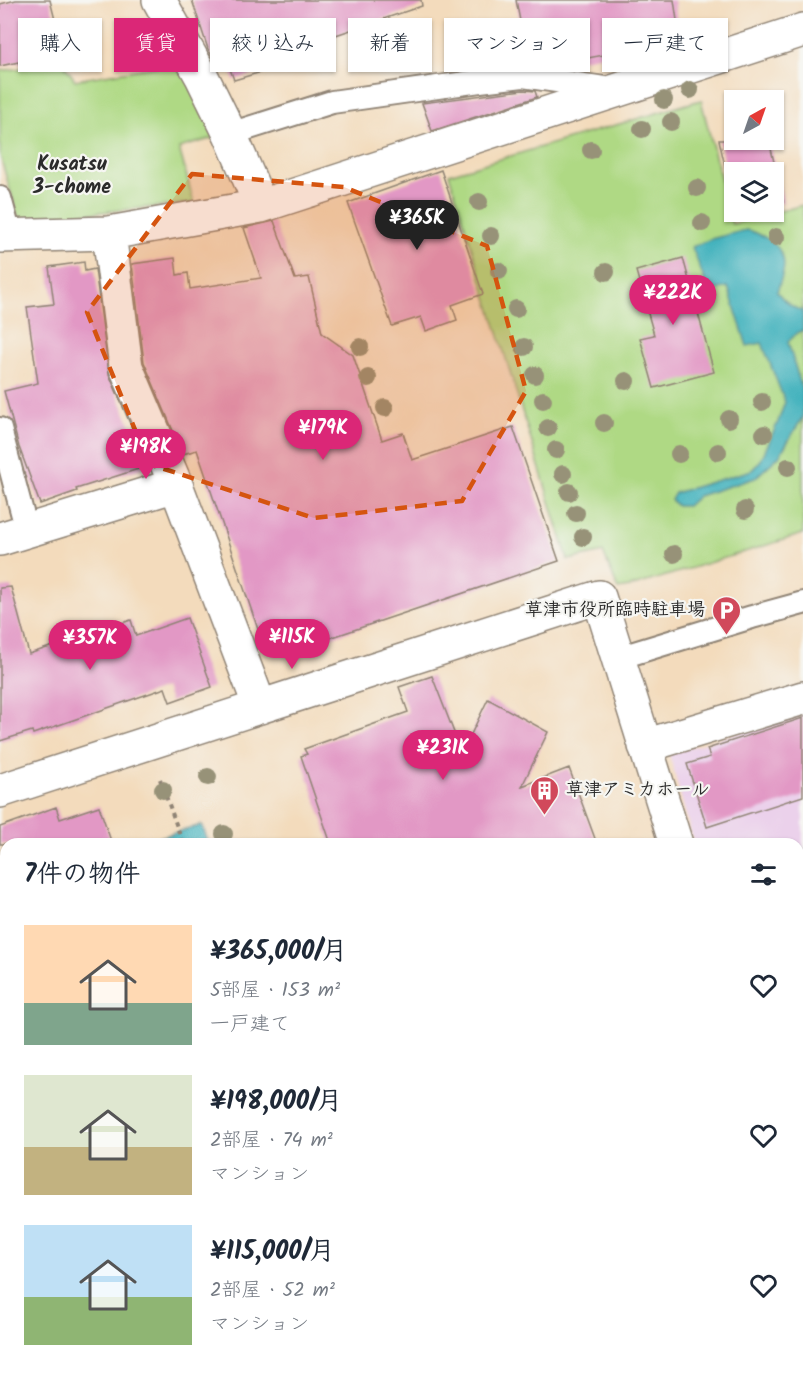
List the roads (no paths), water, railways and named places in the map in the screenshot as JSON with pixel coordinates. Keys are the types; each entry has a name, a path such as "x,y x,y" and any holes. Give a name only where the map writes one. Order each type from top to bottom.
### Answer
{"street":[{"path":"159,0 202,77 261,206"},
{"path":"5,236 109,233 261,206 803,30"},
{"path":"109,233 126,367 176,485 260,707"},
{"path":"13,535 176,485"},
{"path":"0,792 599,597 674,838"},
{"path":"645,746 803,698"}],"lane":[{"path":"230,134 332,102 523,76 618,90"},
{"path":"0,198 5,236"},
{"path":"0,429 13,535"},
{"path":"618,658 803,603"}],"water":[{"path":"746,230 763,236 778,248 784,266 777,292 788,304 803,311 803,330 788,342 803,393 803,417 779,456 755,478 698,496 687,506 677,506 671,500 675,493 752,470 761,460 785,402 762,343 747,346 728,287 709,292 692,247 711,239"},
{"path":"202,825 207,838 157,838"}],"place":[{"name":"草津市役所臨時駐車場","path":"726,636"},
{"name":"草津アミカホール","path":"545,816"}],"district":[{"name":"Kusatsu 3-chome","path":"72,176"}]}
